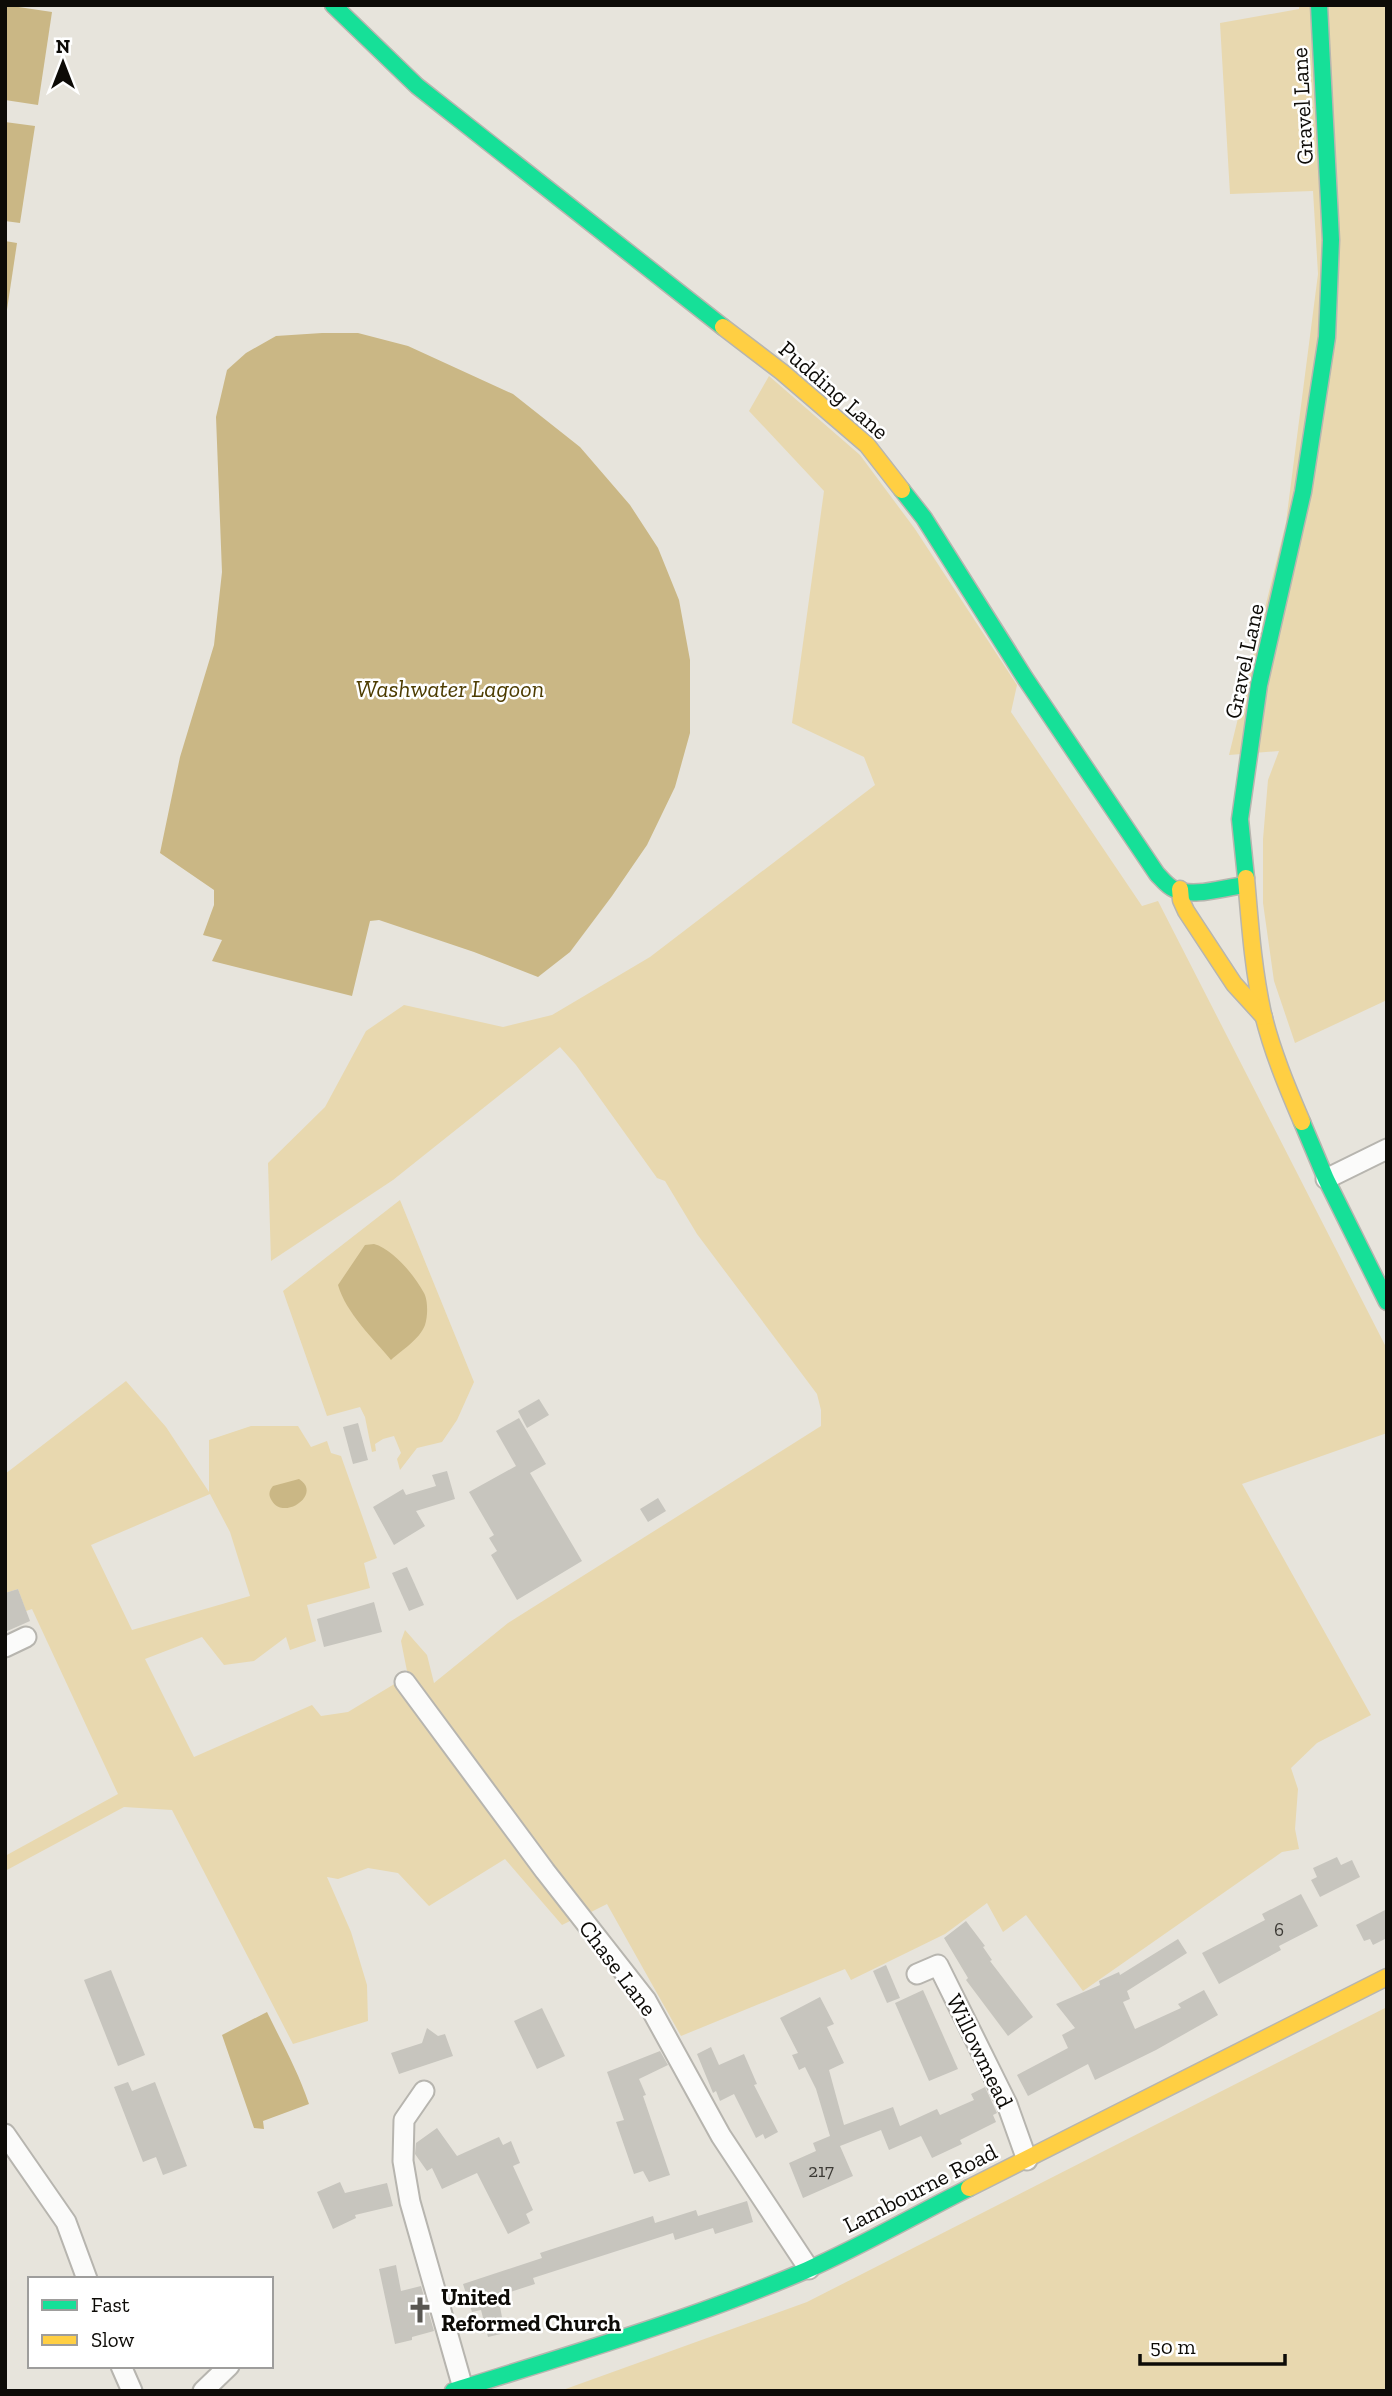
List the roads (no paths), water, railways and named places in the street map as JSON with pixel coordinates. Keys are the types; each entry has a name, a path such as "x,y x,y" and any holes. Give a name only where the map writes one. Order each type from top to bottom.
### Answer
{"main road":[{"name":"Pudding Lane","path":"332,5 417,86 782,372 867,445 924,518 1025,678 1157,874 1172,888 1180,890"},
{"name":"Gravel Lane","path":"1319,5 1331,240 1328,325 1303,492 1259,685 1240,819 1254,966 1264,1017 1283,1079 1326,1180 1387,1303"},
{"path":"1246,885 1180,890 1181,900 1234,984 1264,1017"},
{"name":"Lambourne Road","path":"458,2389 493,2385 688,2316 809,2269 1387,1977"}],"street":[{"path":"1326,1180 1387,1149"},
{"path":"5,1647 26,1637"},
{"name":"Chase Lane","path":"405,1682 545,1871 646,2000 721,2136 809,2269"},
{"name":"Willowmead","path":"917,1974 938,1965 1007,2104 1027,2160"},
{"path":"425,2091 404,2120 403,2161 410,2202 458,2389"},
{"path":"5,2134 66,2222 86,2277"},
{"path":"122,2368 132,2391"},
{"path":"203,2391 227,2368"}],"water":[{"path":"5,5 52,12 38,105 5,100"},
{"path":"5,122 35,126 20,223 5,221"},
{"path":"5,241 17,243 5,323"},
{"name":"Washwater Lagoon","path":"358,333 408,346 513,394 580,447 630,505 658,548 679,600 690,660 690,733 675,787 647,845 612,896 570,952 538,977 379,920 370,921 352,996 212,961 222,940 203,935 214,905 214,890 160,853 180,757 214,645 222,572 216,417 227,370 246,353 276,336"},
{"path":"374,1244 389,1251 403,1264 420,1286 426,1300 427,1317 423,1330 391,1360 354,1315 338,1285 365,1245"},
{"path":"299,1479 307,1492 299,1503 285,1508 272,1501 270,1493 273,1486"},
{"path":"267,2012 309,2104 263,2121 264,2129 254,2128 222,2035"}],"place":[{"name":"United Reformed Church","path":"420,2310"}]}
